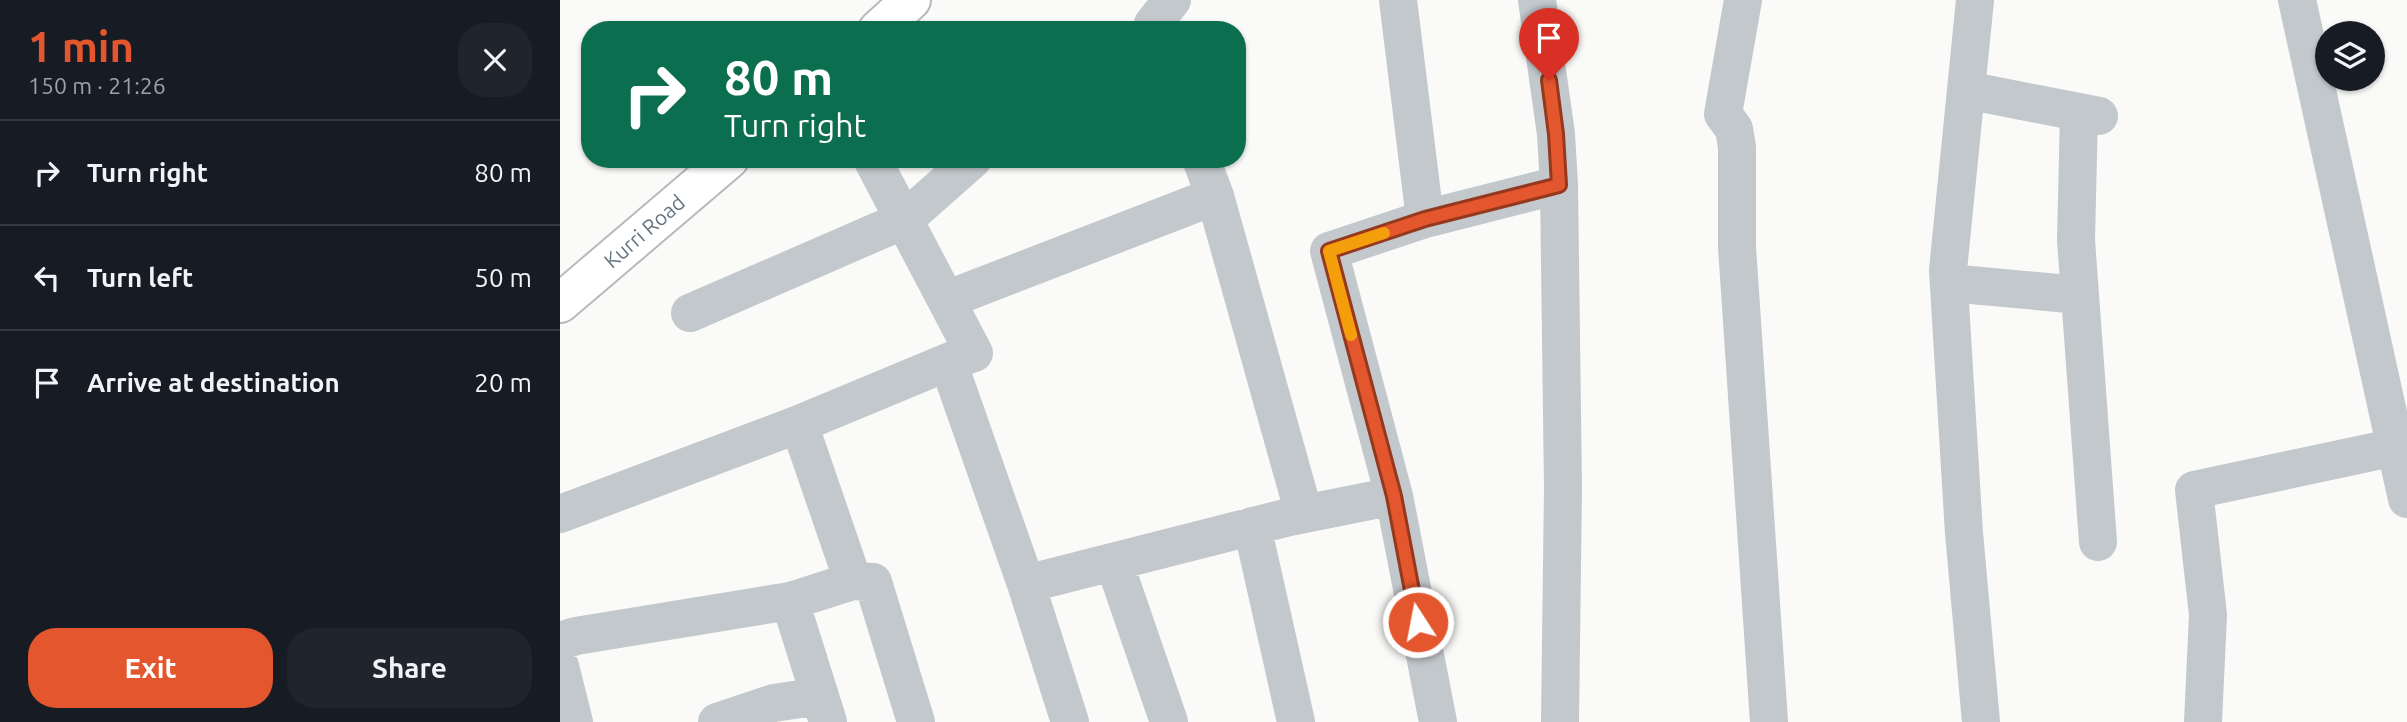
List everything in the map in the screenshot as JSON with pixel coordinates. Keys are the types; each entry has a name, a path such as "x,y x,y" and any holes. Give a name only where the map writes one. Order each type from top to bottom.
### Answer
{"main road":[{"path":"888,21 911,0"},
{"name":"Kurri Road","path":"560,303 718,168"}],"street":[{"path":"1155,21 1172,0"},
{"path":"1398,0 1425,219"},
{"path":"1537,0 1556,134 1559,185 1563,488 1560,722"},
{"path":"1743,0 1723,114 1734,129 1737,147 1737,247 1769,722"},
{"path":"1975,0 1948,270 1964,533 1981,722"},
{"path":"2297,0 2407,499"},
{"path":"1966,90 2089,114 2076,240 2098,542"},
{"path":"560,514 799,424 974,353 877,168"},
{"path":"690,313 904,220 963,168"},
{"path":"1205,168 1304,514"},
{"path":"1438,722 1394,496 1329,251 1425,219 1559,185"},
{"path":"946,300 1215,196"},
{"path":"1949,283 2080,295"},
{"path":"948,362 1026,584 1070,722"},
{"path":"799,424 853,581"},
{"path":"2203,722 2208,615 2194,489 2396,447"},
{"path":"1026,584 1252,526 1394,496"},
{"path":"1252,526 1296,722"},
{"path":"1114,562 1169,722"},
{"path":"560,641 576,636 790,601 853,581 873,582 916,722"},
{"path":"717,722 775,703 824,709 790,601"},
{"path":"560,666 574,722"}],"slow traffic":[{"path":"1351,335 1329,251 1384,233"}],"route":[{"path":"1418,622 1394,496 1329,251 1425,219 1559,185 1549,80"}]}
